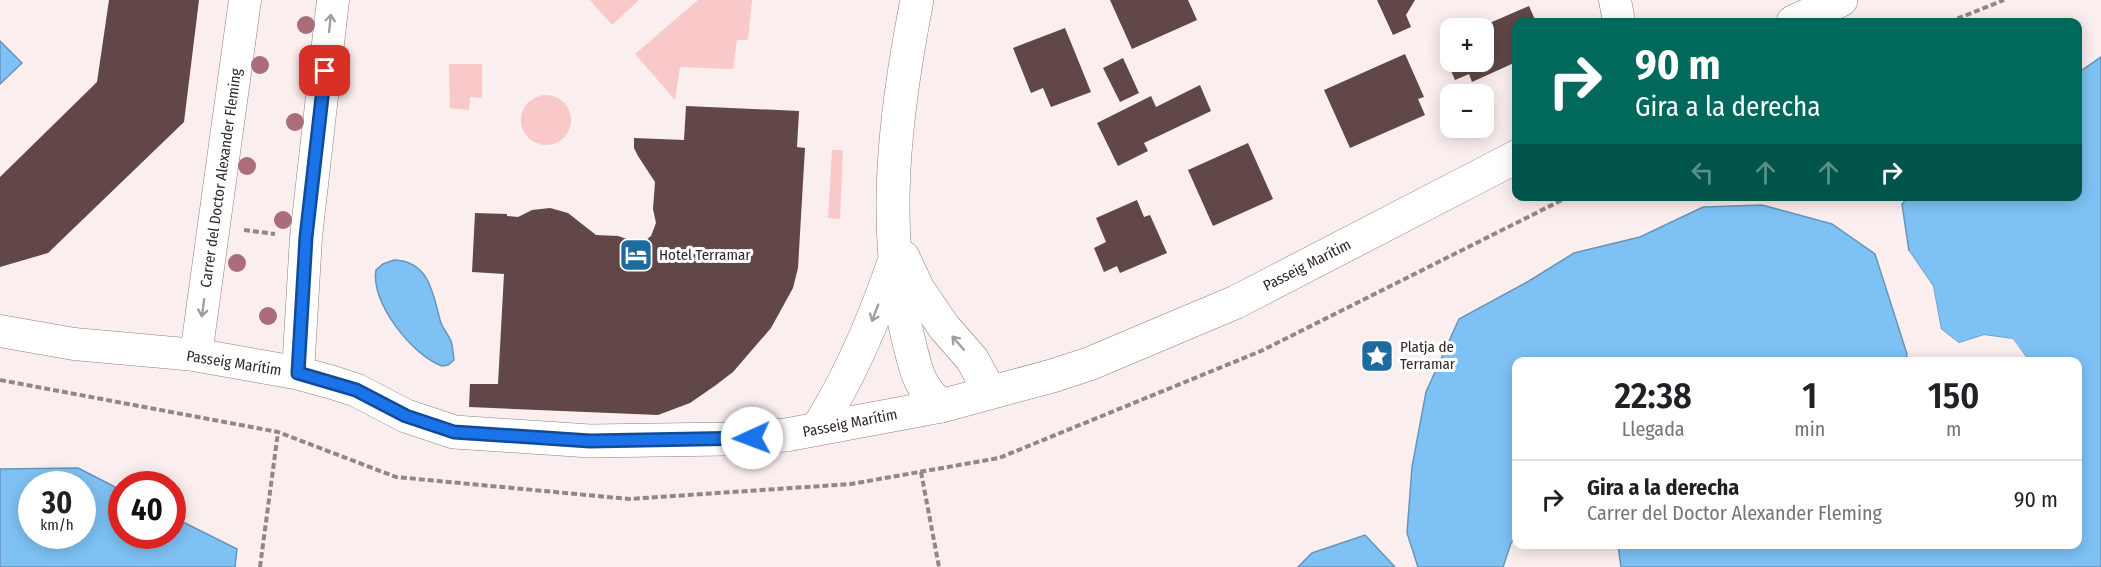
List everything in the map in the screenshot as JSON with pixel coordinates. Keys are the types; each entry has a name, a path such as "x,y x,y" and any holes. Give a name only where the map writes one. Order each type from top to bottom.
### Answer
{"street":[{"name":"Carrer del Doctor Alexander Fleming","path":"196,355 245,0"},
{"path":"298,373 306,237 333,0"},
{"path":"933,0 915,13 896,134 893,171 895,246 904,319 924,390 940,406"},
{"path":"1615,0 1618,18"},
{"path":"1802,18 1841,0"},
{"name":"Passeig Marítim","path":"0,331 74,344 196,355 298,373 356,390 406,416 454,432 590,441 752,438 817,429 940,406 1089,364 1236,302 1512,159"},
{"path":"895,246 918,289 944,327 972,359 990,392"},
{"path":"817,429 843,386 863,346 895,246"}],"path":[{"path":"1958,18 2004,0"},
{"path":"1043,440 1261,351 1560,201"},
{"path":"237,229 284,235"},
{"path":"260,567 278,432"},
{"path":"921,471 939,567"}],"shaded area":[{"path":"590,0 639,0 612,25"},
{"path":"698,0 752,0 748,40 737,40 733,69 680,67 675,100 635,54"},
{"path":"449,64 482,64 482,98 470,97 469,110 450,108"},
{"path":"541,95 551,95 564,102 571,115 571,125 564,138 551,145 541,145 532,141 525,134 521,125 521,115 525,106 532,99"},
{"path":"832,150 843,150 840,219 828,218"}],"water":[{"path":"0,41 22,63 0,84"},
{"path":"2101,57 2101,567 1621,567 1619,549 2082,549 2082,357 2026,357 2012,339 1984,335 1959,343 1941,329 1933,286 1909,251 1902,204 1905,201 2082,201 2082,70"},
{"path":"1762,205 1832,224 1875,254 1907,357 1512,357 1512,542 1503,567 1418,567 1407,533 1412,467 1426,392 1459,319 1529,281 1574,253 1640,237 1703,207"},
{"path":"394,260 415,266 428,280 441,323 452,343 454,360 448,365 442,366 418,351 386,312 376,283 376,270 383,264"},
{"path":"78,468 84,471 18,471 18,549 96,549 96,477 108,483 108,549 186,549 186,524 237,549 235,567 0,567 0,469"},
{"path":"1365,535 1395,567 1298,567 1312,553"}],"pier":[{"path":"1909,251 1933,286 1941,329 1959,343 1984,335 2013,339 2026,357 2022,357 2011,342 1984,338 1959,346 1939,331 1930,288 1906,252"}],"building":[{"path":"109,0 199,0 184,122 48,253 0,267 0,177 97,82"},
{"path":"1110,0 1188,0 1197,20 1132,49"},
{"path":"1377,0 1415,0 1406,15 1411,27 1393,35"},
{"path":"1529,6 1534,18 1512,18 1512,64 1472,82 1469,74 1455,80 1452,72 1494,72 1494,21"},
{"path":"1065,28 1091,92 1051,107 1043,88 1031,93 1013,48"},
{"path":"1405,54 1424,97 1418,99 1425,115 1350,148 1324,90"},
{"path":"1123,58 1139,93 1120,102 1103,68"},
{"path":"1200,85 1211,111 1144,143 1148,151 1118,166 1097,123 1151,96 1156,107"},
{"name":"Hotel Terramar","path":"686,106 799,111 797,147 805,148 798,268 793,288 771,328 733,372 690,403 658,415 469,407 470,384 498,384 504,274 472,272 475,213 507,214 507,216 518,217 532,210 550,208 568,213 596,235 618,236 633,241 646,240 651,236 656,223 653,209 655,182 634,148 634,138 684,140"},
{"path":"1248,143 1273,199 1213,226 1188,170"},
{"path":"1137,200 1144,217 1150,215 1167,253 1120,273 1117,266 1104,272 1094,248 1106,242 1096,218"}],"place":[{"name":"Hotel Terramar","path":"636,255"},
{"name":"Platja de Terramar","path":"1377,356"}],"route":[{"path":"325,71 306,237 298,373 356,390 406,416 454,432 590,441 752,438"}]}
